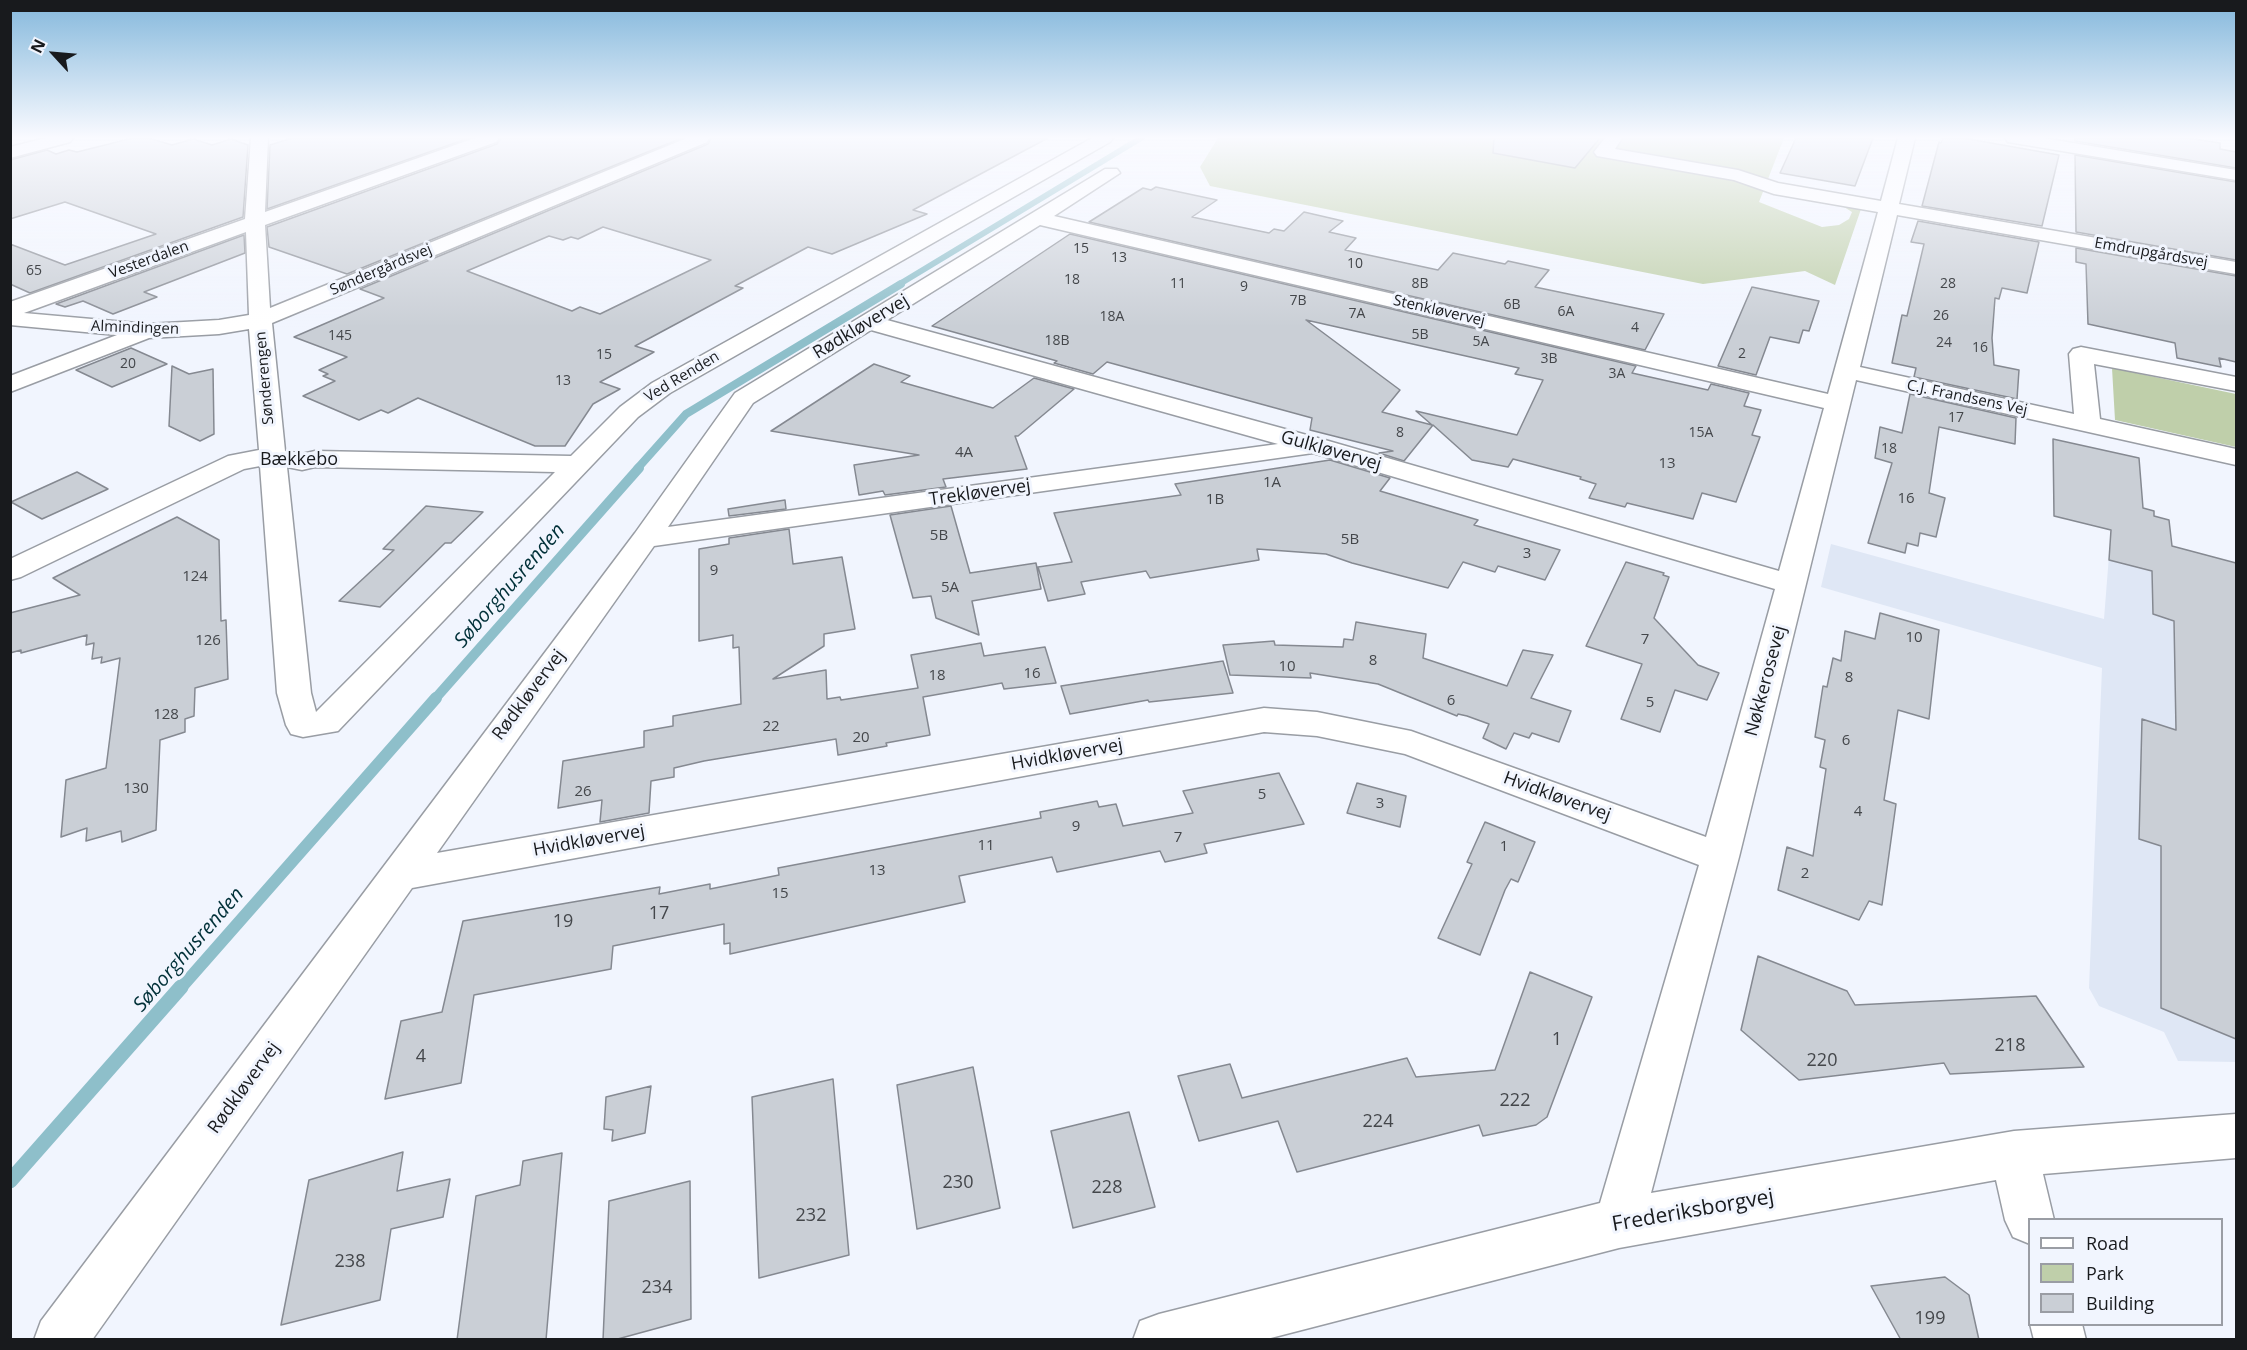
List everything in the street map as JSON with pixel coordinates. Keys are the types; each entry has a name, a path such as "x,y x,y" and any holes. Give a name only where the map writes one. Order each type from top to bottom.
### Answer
{"street":[{"name":"Sønderengen","path":"256,201 260,320 272,456 294,693 303,725"},
{"name":"Vesterdalen","path":"10,310 314,201"},
{"name":"Søndergårdsvej","path":"260,320 548,201"},
{"name":"Ved Renden","path":"303,725 326,723 629,411 661,388 992,201"},
{"name":"Rødkløvervej","path":"60,1340 491,747 645,540 744,398 1067,201"},
{"name":"Emdrupgårdsvej","path":"1852,201 2236,268"},
{"name":"Nøkkerosevej","path":"1619,1223 1720,857 1890,201"},
{"name":"Stenkløvervej","path":"1039,219 1838,404"},
{"name":"Almindingen","path":"10,318 148,331 219,327 260,320"},
{"name":"Gulkløvervej","path":"869,322 1316,446 1792,584"},
{"path":"10,385 148,331"},
{"path":"2088,424 2081,354 2236,384"},
{"name":"C.J. Frandsens Vej","path":"1847,371 2236,457"},
{"name":"Trekløvervej","path":"645,540 1316,446"},
{"name":"Bækkebo","path":"10,571 237,462 272,456 302,462 315,459 577,464"},
{"name":"Hvidkløvervej","path":"400,875 1264,720 1317,724 1411,743 1720,857"},
{"name":"Frederiksborgvej","path":"1159,1340 1619,1223 2014,1154 2236,1136"},
{"path":"2014,1154 2030,1218"}],"shaded area":[{"path":"2111,530 2236,563 2236,1062 2178,1061 2164,1032 2099,1006 2089,988 2102,668 1821,587 1831,544 2104,619"}],"green space":[{"path":"1285,201 1759,201 1822,227 1839,225 1849,219 1852,212 1844,207 1855,206 1861,209 1835,285 1805,271 1703,284"},
{"path":"2112,368 2236,394 2236,447 2115,420"}],"building":[{"path":"10,201 244,201 243,217 30,293 10,284 10,244 65,265 156,234 65,202 10,219"},
{"path":"267,201 290,201 267,209"},
{"path":"339,201 527,201 347,274 269,247 267,227"},
{"path":"571,201 930,201 913,210 927,214 832,254 808,247 735,286 743,288 635,346 654,352 600,382 620,389 593,404 565,446 535,446 418,398 388,413 381,410 359,420 303,396 335,381 323,376 328,374 319,370 347,357 294,337 384,298 360,289","holes":["603,227 711,260 600,314 580,307 572,311 467,271 549,236 563,240 571,237 578,239"]},
{"path":"1122,201 1216,201 1192,217 1269,233 1274,229 1284,231 1304,212 1343,221 1329,232 1356,238 1345,250 1438,270 1453,253 1505,264 1508,261 1549,270 1535,287 1664,314 1645,350 1089,222"},
{"path":"1923,201 2048,201 2042,226 1922,206"},
{"path":"2076,201 2236,201 2236,260 2076,232"},
{"path":"1918,221 2039,242 2027,293 2002,288 1999,299 1995,298 1992,338 1994,365 2019,370 2017,399 1914,377 1916,368 1892,363 1902,315 1907,316 1924,244 1911,242"},
{"path":"1070,234 1636,366 1632,373 1708,390 1711,384 1749,393 1744,406 1761,410 1752,435 1760,437 1736,502 1702,493 1693,519 1627,503 1625,507 1589,498 1596,484 1580,479 1581,477 1513,459 1508,467 1472,460 1433,425 1404,461 1379,453 1393,451 1310,430 1312,418 1107,362 1093,374 1054,363 1057,361 932,326","holes":["1306,320 1519,368 1515,374 1543,380 1517,435 1416,411 1432,425 1382,412 1400,390"]},
{"path":"244,235 245,253 144,292 157,297 113,314 83,301 65,307 56,304"},
{"path":"2076,248 2236,276 2236,362 2219,358 2221,367 2177,358 2175,343 2088,324 2086,264 2076,262"},
{"path":"1752,287 1819,301 1809,331 1803,330 1799,343 1770,337 1756,375 1718,366"},
{"path":"131,348 167,364 112,387 76,370"},
{"path":"874,364 910,376 901,382 993,408 1034,378 1074,389 1018,436 1015,436 1027,469 943,479 946,487 885,495 883,491 859,495 854,465 919,455 771,431"},
{"path":"172,366 189,374 213,369 214,434 200,441 169,426"},
{"path":"1910,394 2016,418 2015,444 1939,427 1929,493 1945,498 1936,537 1920,533 1918,546 1907,543 1905,553 1868,543 1892,463 1875,458 1880,427 1902,433"},
{"path":"2053,439 2139,458 2143,508 2154,511 2154,516 2169,520 2172,546 2236,563 2236,1039 2161,1008 2161,846 2139,839 2142,719 2176,730 2174,621 2153,614 2152,571 2109,560 2111,530 2054,516"},
{"path":"1330,460 1390,478 1380,491 1478,520 1474,525 1560,550 1545,580 1498,566 1495,572 1463,562 1448,588 1326,554 1257,549 1259,560 1150,578 1146,571 1081,582 1085,594 1048,601 1038,567 1072,562 1054,513 1181,495 1175,484"},
{"path":"77,472 108,489 42,519 11,502"},
{"path":"785,500 786,509 729,516 728,509"},
{"path":"426,506 483,512 451,543 445,543 380,607 339,601 394,550 383,549"},
{"path":"951,506 970,573 1036,563 1041,589 972,601 979,635 936,618 931,596 913,598 890,515"},
{"path":"177,517 219,540 221,621 226,620 228,679 195,688 194,716 185,719 185,732 160,740 156,830 122,842 121,831 86,841 87,828 61,837 66,780 106,768 120,658 101,663 102,657 92,659 94,643 86,645 87,635 21,653 21,650 10,653 10,613 80,595 53,578"},
{"path":"789,529 793,564 842,557 855,629 824,634 824,646 773,679 826,670 827,699 840,697 841,700 918,688 911,655 981,643 984,656 1045,647 1056,683 1004,689 1002,683 923,697 930,735 886,743 887,746 838,755 836,739 674,768 674,777 651,781 649,813 600,822 602,800 558,808 563,761 644,747 644,731 673,726 673,716 741,704 739,647 733,648 733,635 699,641 699,549 729,544 729,538"},
{"path":"1626,562 1664,573 1663,575 1669,577 1654,618 1698,665 1719,673 1707,700 1675,690 1660,732 1621,719 1642,664 1586,646"},
{"path":"1880,613 1939,630 1929,719 1898,710 1884,800 1896,804 1882,905 1869,901 1859,920 1778,890 1787,847 1813,856 1826,769 1820,767 1825,740 1815,737 1823,686 1827,687 1833,658 1841,661 1845,631 1875,639"},
{"path":"1356,622 1426,634 1423,658 1507,686 1523,650 1553,655 1531,698 1571,711 1559,742 1532,733 1529,738 1514,733 1506,749 1483,738 1489,724 1467,716 1458,714 1457,716 1378,684 1310,673 1311,678 1230,675 1223,645 1274,641 1275,645 1343,647 1344,639 1353,640"},
{"path":"1223,661 1233,693 1149,702 1148,700 1070,714 1061,686"},
{"path":"1279,773 1304,824 1204,844 1207,853 1165,862 1160,851 1057,872 1052,857 959,876 965,902 730,954 730,943 724,944 724,924 613,946 611,969 474,995 461,1083 385,1099 401,1021 442,1012 463,921 660,887 659,894 710,884 710,889 779,875 778,868 1041,818 1040,812 1097,801 1099,807 1116,804 1123,826 1193,813 1183,791"},
{"path":"1357,783 1406,796 1400,827 1347,813"},
{"path":"1485,822 1535,842 1518,882 1511,879 1505,890 1480,955 1438,938 1472,864 1467,862"},
{"path":"1758,956 1847,991 1855,1005 2036,996 2084,1067 1950,1074 1944,1063 1799,1080 1741,1030"},
{"path":"1530,972 1592,997 1547,1117 1536,1125 1483,1136 1479,1125 1297,1172 1278,1121 1199,1141 1178,1076 1230,1064 1242,1098 1407,1058 1416,1077 1495,1070"},
{"path":"973,1067 1000,1208 917,1229 897,1085"},
{"path":"833,1079 849,1255 759,1278 752,1097"},
{"path":"651,1086 645,1133 612,1141 613,1130 604,1129 606,1097"},
{"path":"1129,1112 1155,1207 1073,1228 1051,1131"},
{"path":"403,1152 397,1191 450,1179 443,1217 391,1229 380,1300 281,1325 309,1180"},
{"path":"562,1153 546,1340 457,1340 476,1196 520,1185 523,1161"},
{"path":"690,1181 691,1319 614,1340 603,1340 609,1201"},
{"path":"1945,1277 1969,1295 1979,1340 1901,1340 1871,1286"}],"waterway":[{"name":"Søborghusrenden","path":"898,285 1037,201"},
{"name":"Søborghusrenden","path":"637,469 686,414 901,284"},
{"name":"Søborghusrenden","path":"434,700 639,468"},
{"name":"Søborghusrenden","path":"180,989 436,698"},
{"name":"Søborghusrenden","path":"10,1181 181,987"}]}
